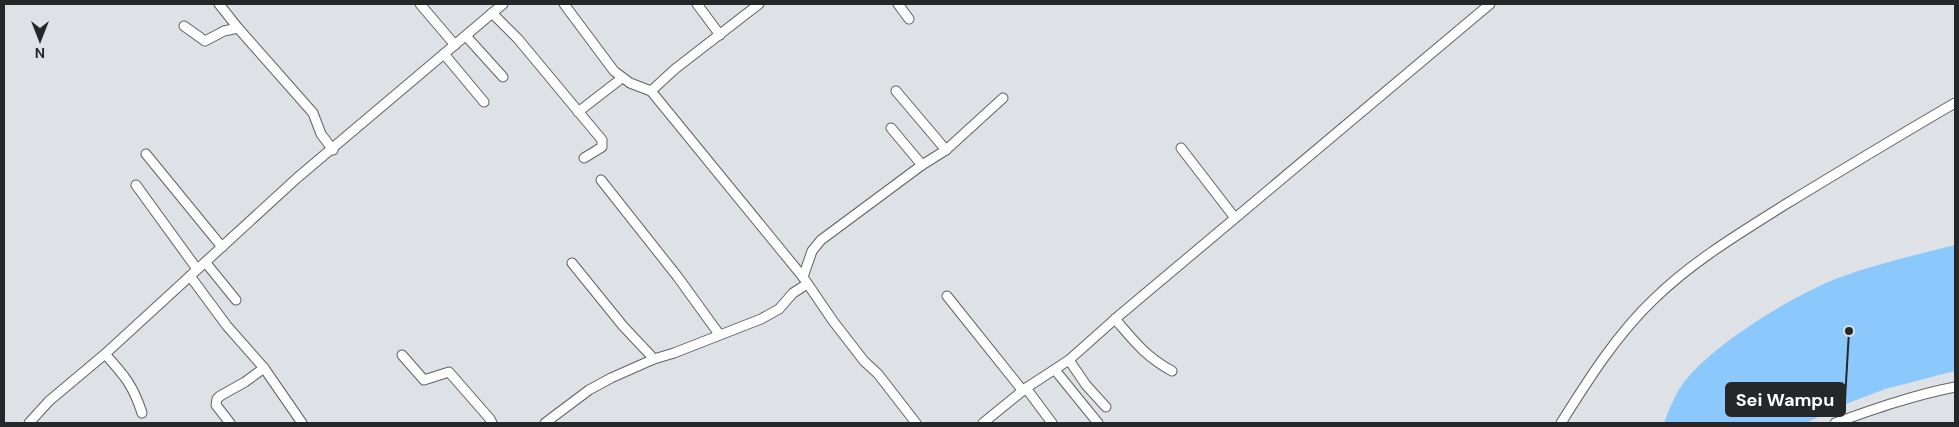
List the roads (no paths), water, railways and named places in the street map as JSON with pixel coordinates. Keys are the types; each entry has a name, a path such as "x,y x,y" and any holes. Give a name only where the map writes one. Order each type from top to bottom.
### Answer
{"street":[{"path":"219,4 314,113 321,134 332,150"},
{"path":"420,4 455,45"},
{"path":"30,423 49,401 105,354 297,178 503,4"},
{"path":"564,4 614,70 622,78 651,91 805,280 859,355 878,374 916,423"},
{"path":"697,4 720,35"},
{"path":"651,91 675,69 759,4"},
{"path":"898,4 909,19"},
{"path":"982,423 1024,390 1069,360 1115,318 1490,4"},
{"path":"492,13 518,39 602,140 603,145 600,150 584,158"},
{"path":"184,26 205,41 224,31 238,28"},
{"path":"466,36 503,77"},
{"path":"444,54 484,102"},
{"path":"578,112 622,78"},
{"path":"896,91 946,150"},
{"path":"545,423 599,384 654,359 761,319 773,312 805,280 812,251 821,240 922,165 946,150 1003,98"},
{"path":"1561,423 1618,340 1652,300 1685,271 1729,240 1867,154 1955,103"},
{"path":"891,128 922,165"},
{"path":"1181,148 1235,218"},
{"path":"146,154 222,247"},
{"path":"601,180 677,276 719,334"},
{"path":"136,185 227,326 264,368 302,423"},
{"path":"206,263 236,300"},
{"path":"572,263 622,326 654,359"},
{"path":"947,296 1052,423"},
{"path":"1115,318 1144,352 1155,362 1172,371"},
{"path":"105,354 126,377 142,413"},
{"path":"402,355 424,380 449,372 492,423"},
{"path":"1069,360 1086,385 1106,406"},
{"path":"230,423 216,405 217,399 264,368"},
{"path":"1055,370 1098,423"},
{"path":"1834,423 1932,391 1955,387"}],"water":[{"path":"1955,245 1955,371 1885,389 1846,404 1806,423 1664,423 1679,390 1695,370 1732,338 1776,309 1838,278 1881,264"}],"place":[{"name":"Sei Wampu","path":"1849,331"}]}
